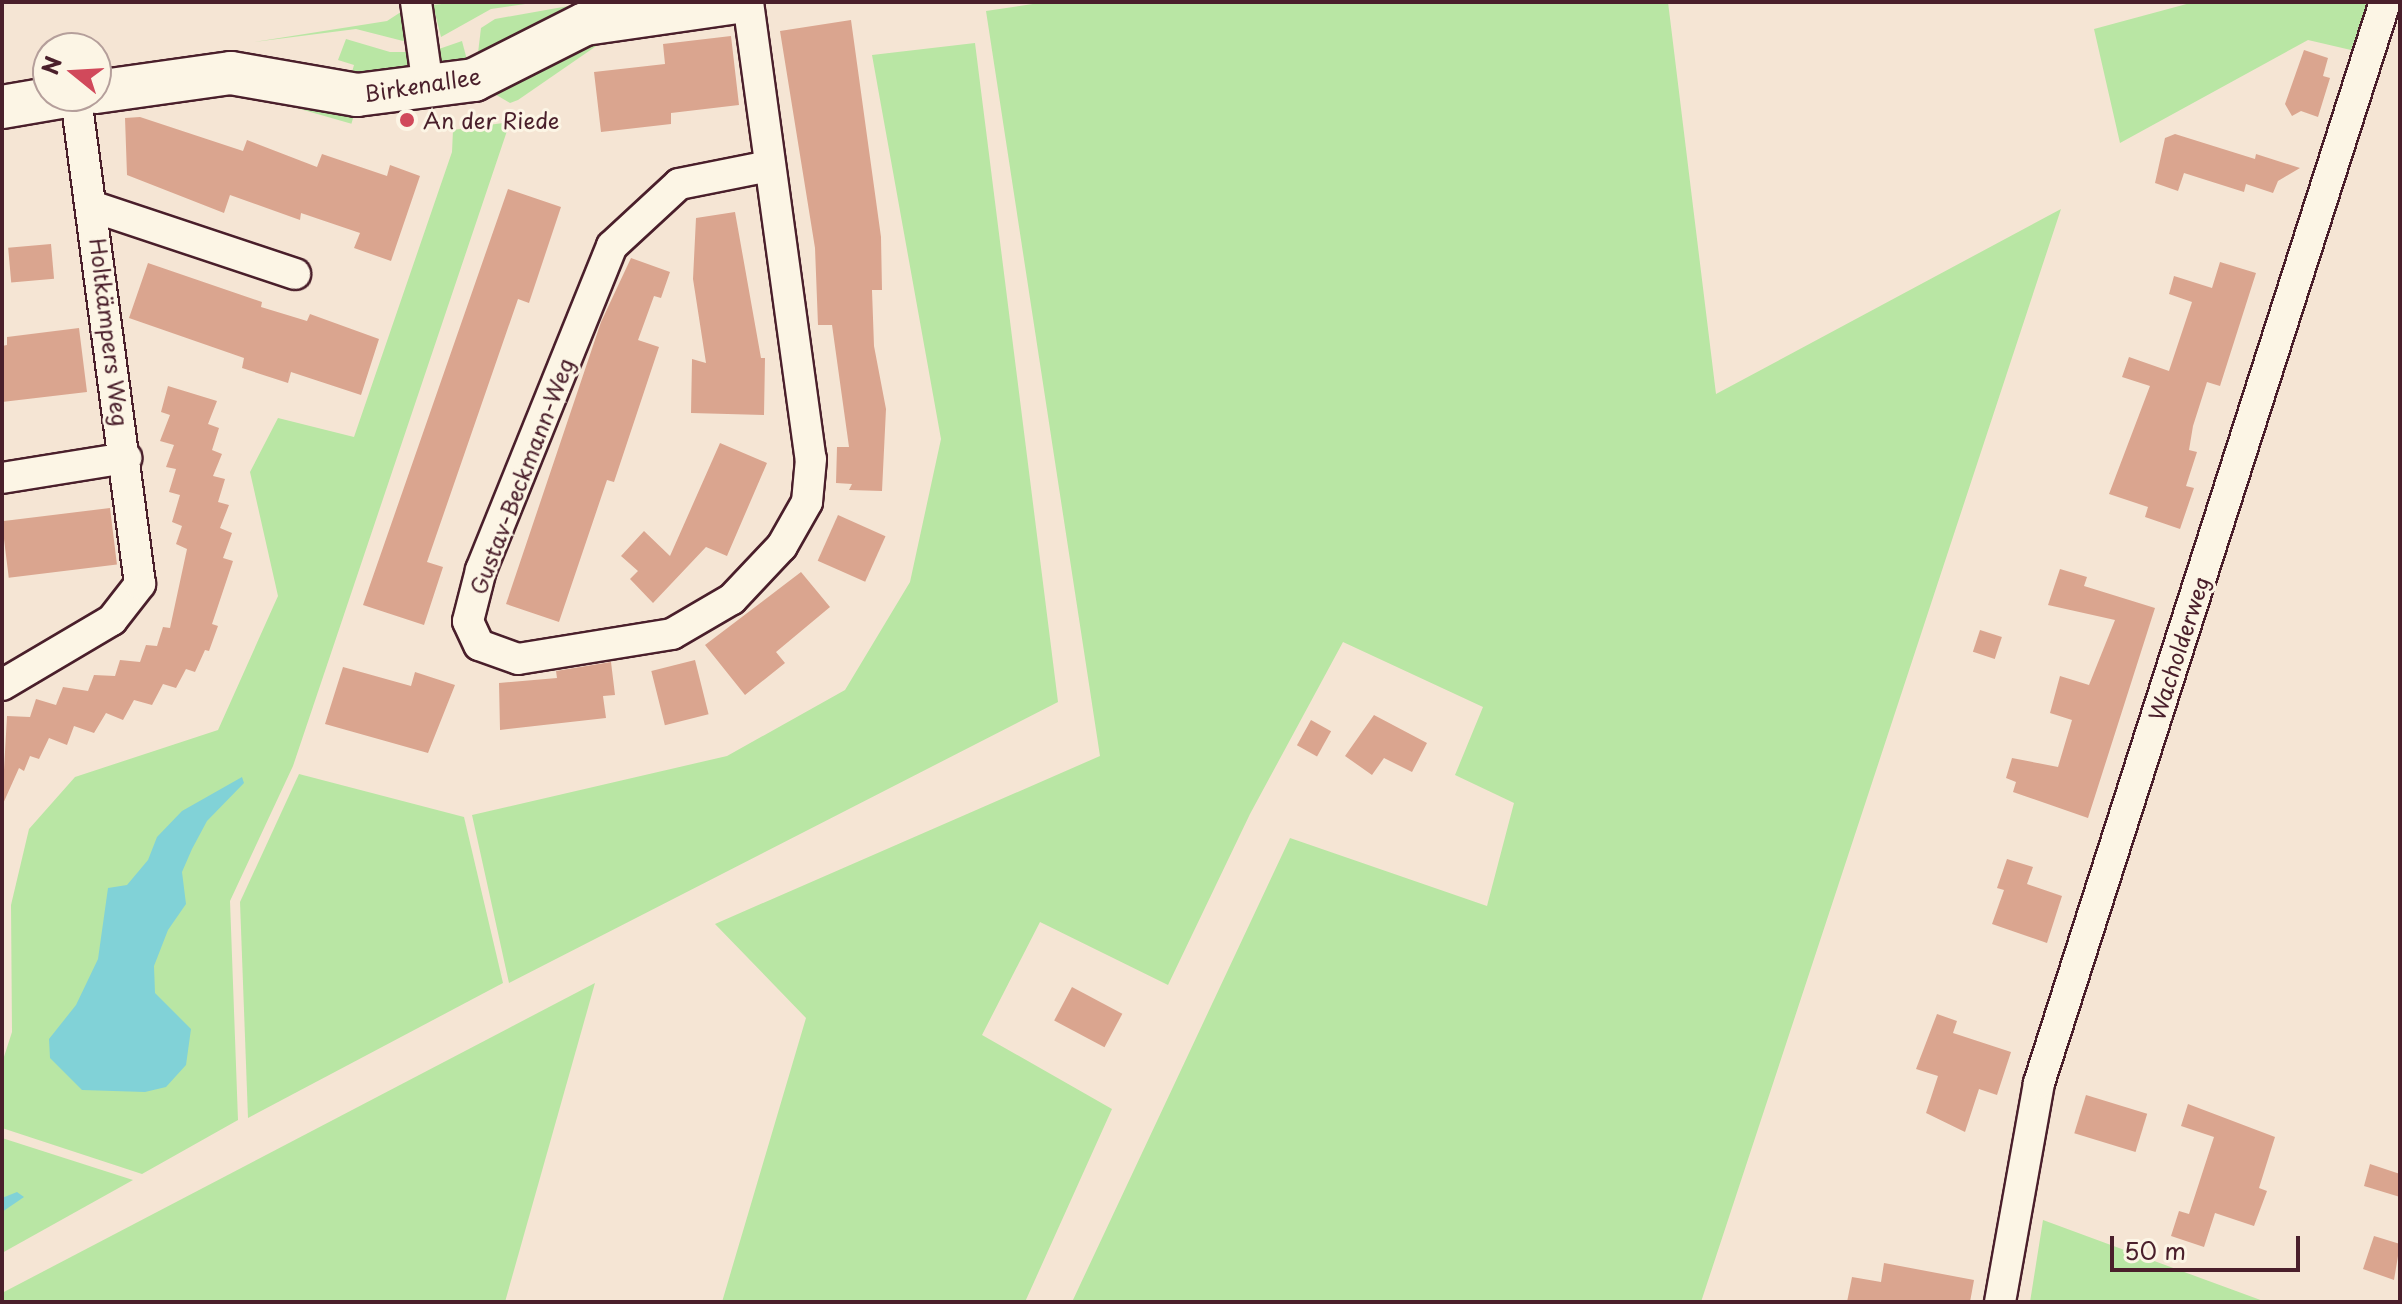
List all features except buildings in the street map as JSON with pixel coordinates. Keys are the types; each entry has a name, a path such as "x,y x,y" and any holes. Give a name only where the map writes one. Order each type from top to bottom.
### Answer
{"street":[{"path":"416,2 428,86"},
{"name":"Birkenallee","path":"112,90 231,73 357,95 474,80 585,24 737,2"},
{"name":"Gustav-Beckmann-Weg","path":"748,2 811,459 807,502 782,546 732,599 672,634 518,659 479,645 468,621 481,570 612,246 679,184 769,166"},
{"name":"Wacholderweg","path":"2000,1302 2039,1083 2385,2"},
{"path":"2,107 32,102"},
{"name":"Holtkämpers Weg","path":"2,685 112,620 140,584 94,207 79,112"},
{"name":"Holtkämpers Weg","path":"94,207 295,274"},
{"name":"Holtkämpers Weg","path":"2,478 126,458"}],"green space":[{"path":"539,2 491,9 441,37 433,5"},
{"path":"591,2 485,60 478,53 481,28 495,19"},
{"path":"1046,2 1668,2 1716,394 2061,209 1701,1302 1072,1302 1290,838 1487,906 1514,803 1455,775 1483,707 1343,642 1250,814 1168,985 1040,922 982,1035 1112,1109 1025,1302 722,1302 806,1018 715,924 1100,756 986,11"},
{"path":"2194,2 2368,2 2351,50 2308,40 2120,143 2094,29"},
{"path":"407,8 407,42 356,29 254,42 387,21"},
{"path":"346,39 390,52 415,52 411,68 352,72 354,65 338,60"},
{"path":"605,40 518,100 510,103 493,93 567,47"},
{"path":"462,41 467,60 443,63 436,50"},
{"path":"975,43 1058,702 509,983 472,815 727,756 845,690 910,582 941,439 872,55"},
{"path":"270,92 354,116 351,124 268,100"},
{"path":"510,122 293,766 230,901 238,1120 142,1174 2,1128 2,1063 12,1032 11,905 29,829 75,777 218,730 278,596 250,472 278,418 354,437 452,152 453,130"},
{"path":"299,774 464,817 503,983 248,1118 240,902"},
{"path":"595,983 505,1302 2,1302 2,1293"},
{"path":"2,1138 133,1180 2,1253"},
{"path":"2043,1220 2176,1269 2266,1302 2030,1302"}],"water":[{"path":"242,777 244,783 207,821 192,849 182,872 186,904 168,930 154,966 155,993 191,1029 186,1065 166,1087 145,1092 82,1090 50,1058 49,1039 76,1005 98,959 108,888 127,885 148,860 157,837 182,811"},
{"path":"17,1192 24,1197 2,1212 2,1198"}],"place":[{"name":"An der Riede","path":"407,120"}]}
